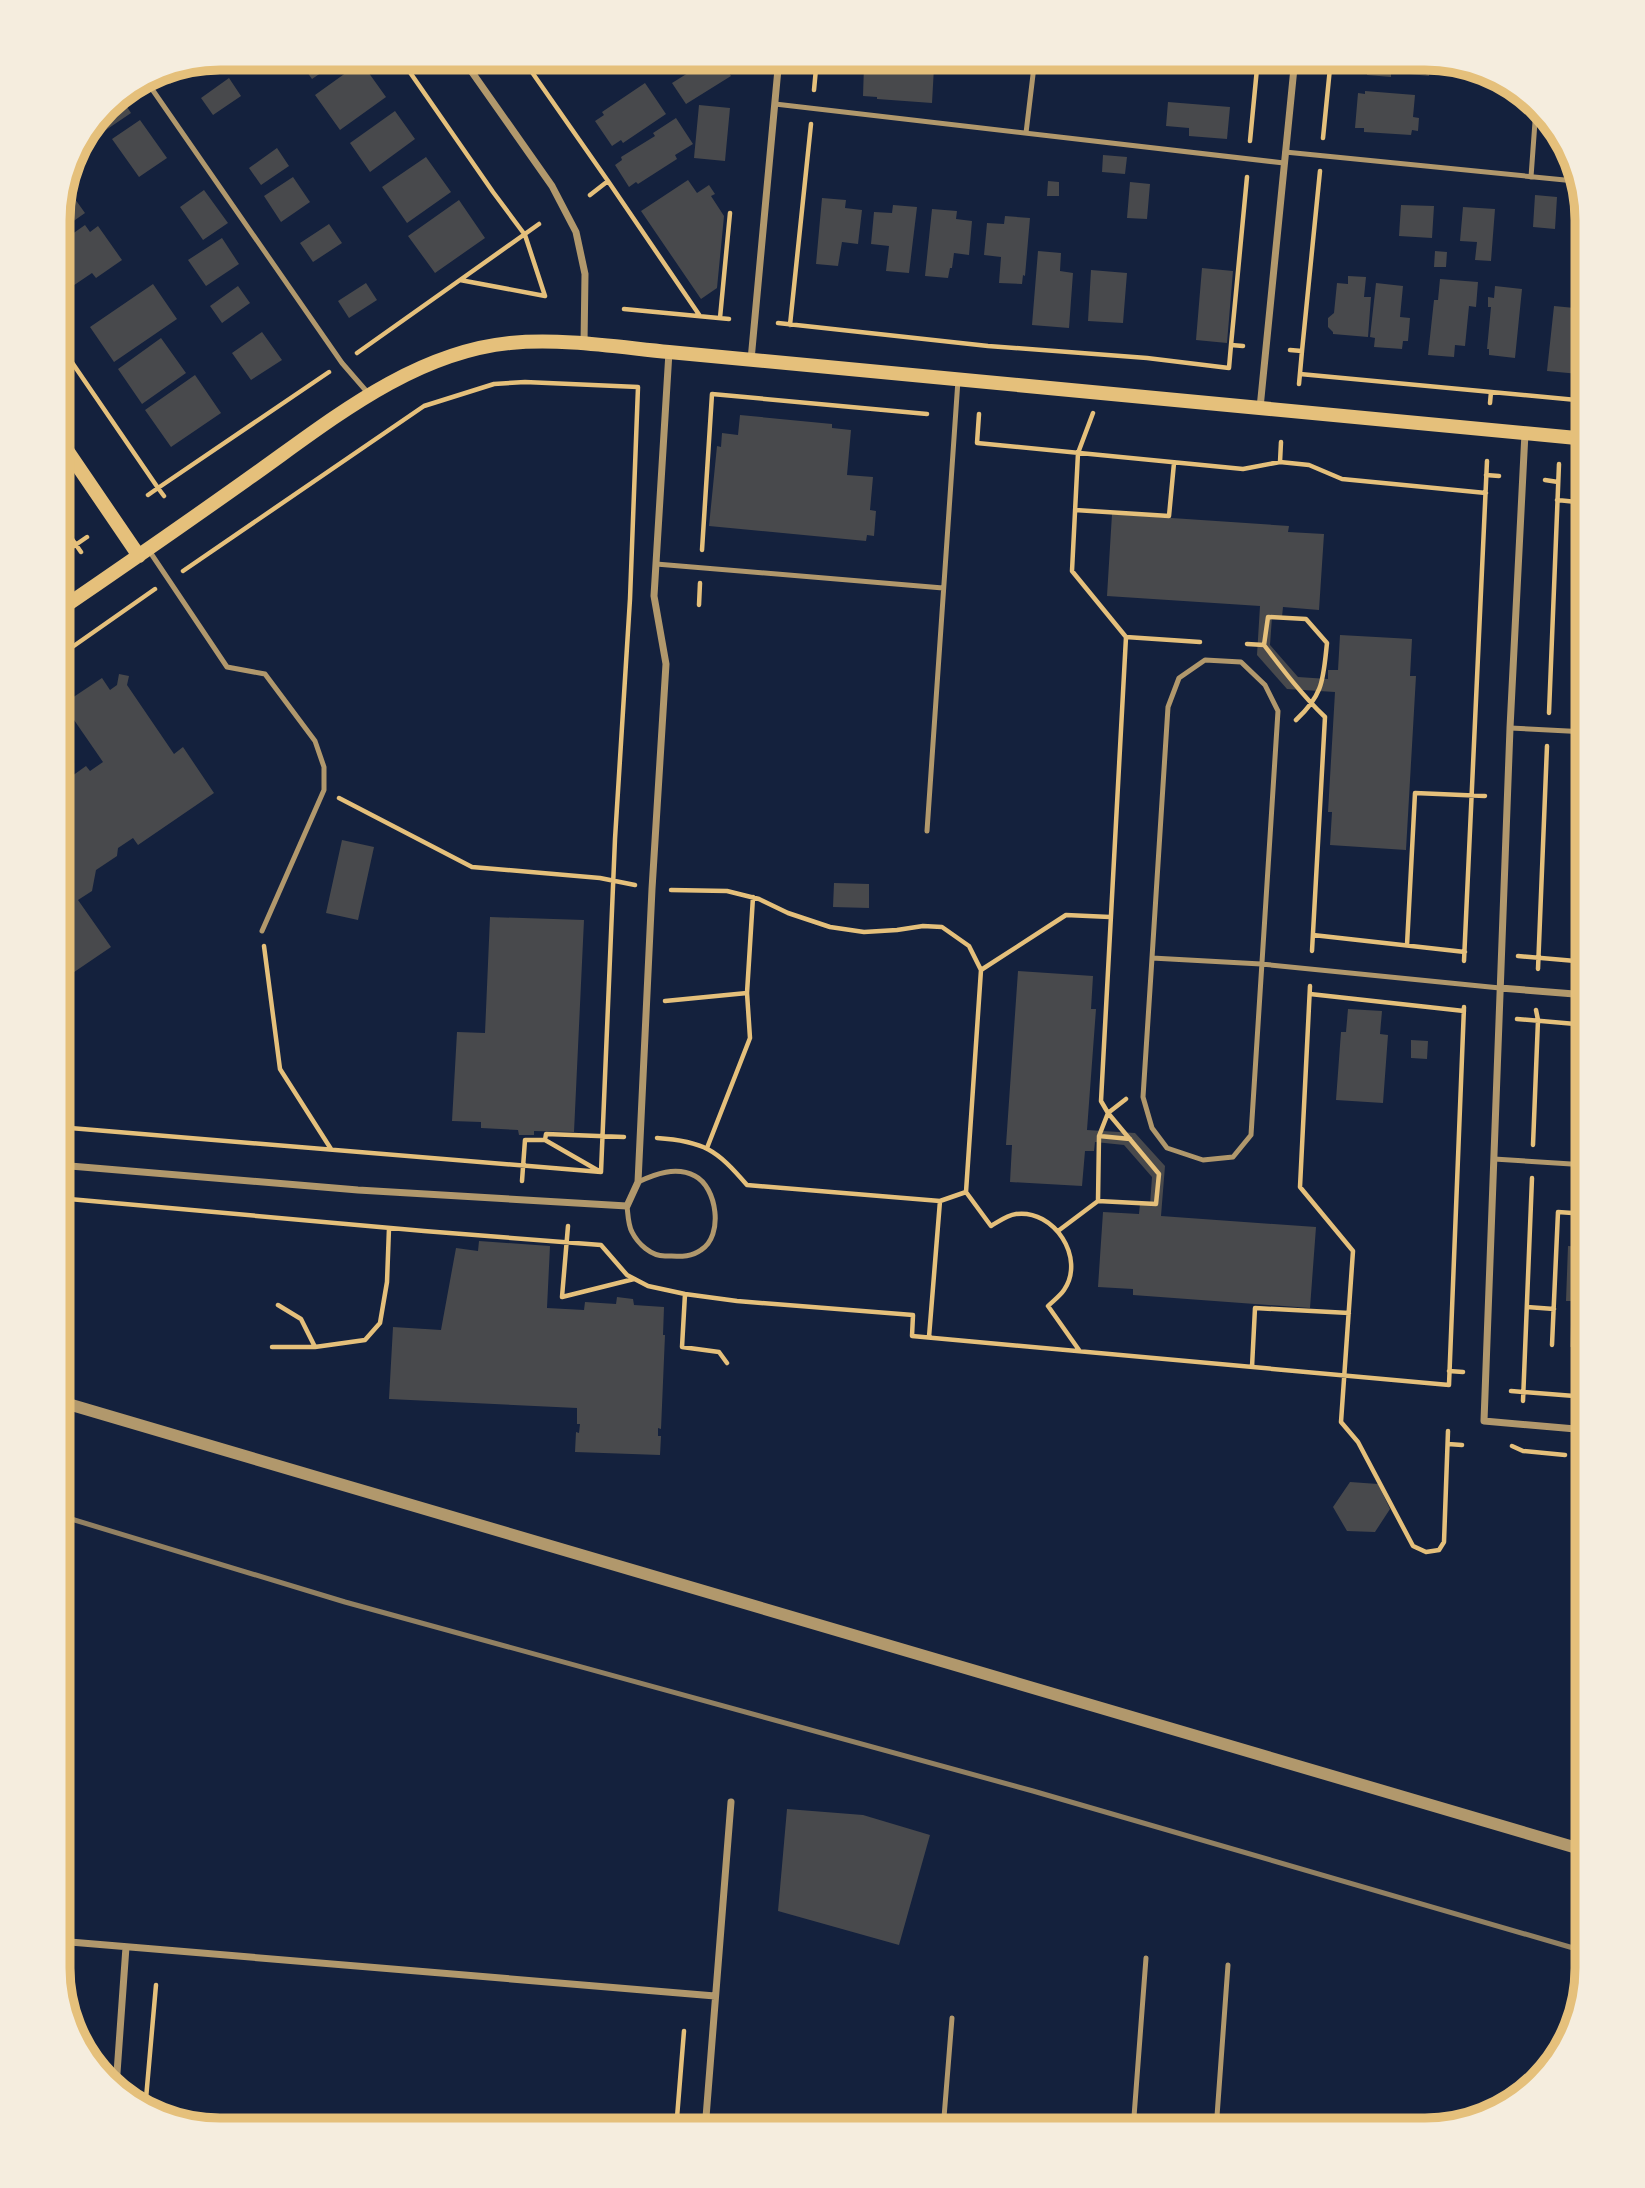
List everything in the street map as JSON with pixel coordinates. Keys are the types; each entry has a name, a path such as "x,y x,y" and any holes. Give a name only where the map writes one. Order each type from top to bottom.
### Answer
{"main road":[{"path":"70,603 370,395 439,361 510,343 548,342 669,352 1575,438"},
{"path":"70,453 144,552"}],"street":[{"path":"471,70 552,186 576,232 585,274 584,345"},
{"path":"751,360 778,70"},
{"path":"1260,408 1294,70"},
{"path":"70,1165 358,1190 627,1206 638,1182 666,664 654,596 669,352"},
{"path":"1525,433 1510,728 1484,1421 1575,1429"},
{"path":"1500,988 1575,994"},
{"path":"70,1405 1575,1847"},
{"path":"706,2118 731,1802"},
{"path":"70,1942 715,1996"},
{"path":"117,2077 126,1947"}],"lane":[{"path":"1026,133 1034,70"},
{"path":"151,88 342,363 370,395"},
{"path":"775,104 1284,163"},
{"path":"1531,177 1535,118"},
{"path":"1285,152 1569,180"},
{"path":"927,831 958,380"},
{"path":"144,552 169,580 227,667 265,674 315,741 324,767 324,790 262,931"},
{"path":"656,564 943,588"},
{"path":"1205,660 1241,662 1265,685 1278,711 1276,738 1251,1135 1234,1157 1203,1160 1167,1148 1152,1128 1143,1097 1168,707 1179,678 1205,660"},
{"path":"1510,728 1575,731"},
{"path":"1152,958 1261,964 1500,988"},
{"path":"1494,1159 1575,1164"},
{"path":"627,1206 631,1231 645,1249 659,1256 688,1256 704,1249 712,1237 716,1216 712,1194 696,1176 678,1171 659,1172 638,1182"},
{"path":"1134,2118 1146,1958"},
{"path":"1217,2118 1228,1965"},
{"path":"944,2118 952,2018"}],"path":[{"path":"408,70 525,235 545,296 460,280"},
{"path":"530,70 701,316"},
{"path":"790,325 816,70"},
{"path":"778,324 1229,368 1257,70"},
{"path":"1299,384 1330,70"},
{"path":"590,195 608,181"},
{"path":"720,318 730,212"},
{"path":"148,495 539,224"},
{"path":"624,309 729,319"},
{"path":"1231,345 1243,346"},
{"path":"1290,350 1302,352"},
{"path":"70,360 164,496"},
{"path":"1300,374 1575,400"},
{"path":"70,649 424,406 494,384 525,382 638,387 601,1172"},
{"path":"1490,403 1491,392"},
{"path":"1058,1231 1098,1201 1156,1204 1159,1174 1101,1101 1126,637 1072,571 1078,453 1101,393"},
{"path":"699,605 712,394 927,414"},
{"path":"979,414 977,443 1243,469 1280,463 1309,465 1342,479 1486,494"},
{"path":"1280,463 1281,442"},
{"path":"1464,961 1487,461"},
{"path":"1075,510 1170,516 1174,463"},
{"path":"1486,475 1499,476"},
{"path":"1545,481 1558,482"},
{"path":"1557,500 1575,502"},
{"path":"70,536 81,552"},
{"path":"70,549 88,537"},
{"path":"1276,738 1312,705 1323,683 1327,643 1306,620 1268,617 1264,645 1312,705 1325,717 1312,951"},
{"path":"1126,637 1206,642"},
{"path":"1245,644 1264,645"},
{"path":"324,790 472,867 600,878 652,889 727,891 752,897 830,927 864,932 923,926 942,927 969,946 981,970 966,1192 990,1226 1016,1214 1038,1217 1058,1231 1070,1251 1072,1271 1065,1290 1048,1306 1080,1351"},
{"path":"1407,946 1415,793 1485,796"},
{"path":"752,897 747,993 750,1038 707,1148 726,1160 747,1185 940,1201 966,1192"},
{"path":"981,970 1066,915 1110,918"},
{"path":"262,931 280,1069 331,1150"},
{"path":"1312,935 1465,952"},
{"path":"1501,954 1575,961"},
{"path":"1310,986 1300,1188 1353,1251 1341,1422 1358,1442 1413,1546 1426,1552 1439,1550 1444,1542 1448,1431"},
{"path":"647,1003 747,993"},
{"path":"70,1199 601,1245 627,1275 648,1286 737,1301 913,1315 912,1336 1448,1385 1464,1009 1310,994"},
{"path":"1523,1401 1538,1020 1536,1010"},
{"path":"1499,1018 1575,1024"},
{"path":"1098,1201 1099,1136 1108,1113 1144,1084"},
{"path":"70,1128 601,1172"},
{"path":"1099,1136 1130,1139"},
{"path":"522,1181 524,1140 545,1140 601,1172"},
{"path":"929,1337 940,1201"},
{"path":"1552,1345 1558,1212 1575,1213"},
{"path":"568,1226 562,1297 634,1279"},
{"path":"272,1347 315,1346 365,1340 380,1324 387,1282 389,1228"},
{"path":"685,1294 682,1347 719,1352 727,1363"},
{"path":"278,1305 300,1319 315,1346"},
{"path":"1527,1307 1554,1309"},
{"path":"1252,1367 1255,1308 1349,1313"},
{"path":"1449,1371 1463,1373"},
{"path":"1511,1391 1575,1396"},
{"path":"1448,1444 1462,1445"},
{"path":"1511,1446 1523,1451 1575,1456"},
{"path":"146,2099 156,1985"},
{"path":"677,2118 684,2031"}],"building":[{"path":"306,70 325,70 312,79"},
{"path":"350,70 367,70 386,97 340,130 315,95"},
{"path":"693,70 727,70 731,76 686,104 672,83"},
{"path":"864,70 934,70 932,103 863,96"},
{"path":"1367,70 1430,70 1429,76 1391,72 1391,77 1367,75"},
{"path":"184,75 170,84 167,80"},
{"path":"229,78 241,96 213,115 201,98"},
{"path":"645,83 666,114 623,143 621,140 612,146 595,121 604,115 602,112"},
{"path":"1365,91 1415,95 1413,117 1419,118 1418,131 1412,130 1411,135 1364,132 1364,128 1355,128 1358,93 1365,94"},
{"path":"1168,102 1230,107 1227,139 1189,136 1189,128 1166,126"},
{"path":"125,104 131,113 103,132 101,129 107,121"},
{"path":"699,105 730,108 725,161 694,158"},
{"path":"395,111 415,139 370,172 350,143"},
{"path":"676,118 693,144 675,155 677,159 629,187 615,165 622,160 621,157 655,136 653,133"},
{"path":"140,120 167,158 139,177 112,139"},
{"path":"277,148 289,166 261,185 249,168"},
{"path":"1103,155 1127,157 1125,174 1102,172"},
{"path":"426,157 451,192 407,223 382,187"},
{"path":"293,177 310,202 281,222 264,196"},
{"path":"688,180 697,193 709,185 715,194 711,196 724,216 717,288 701,299 641,211"},
{"path":"1048,181 1059,182 1059,196 1047,196"},
{"path":"1130,182 1150,184 1147,219 1127,218"},
{"path":"204,190 228,223 203,240 180,207"},
{"path":"72,195 85,213 70,224"},
{"path":"1535,195 1557,197 1555,229 1533,227"},
{"path":"822,198 846,200 845,208 862,210 858,244 842,242 838,266 816,264"},
{"path":"459,200 485,238 435,273 408,236"},
{"path":"893,205 917,207 909,273 886,271 889,246 871,244 874,212 892,213"},
{"path":"1401,205 1434,206 1432,238 1399,236"},
{"path":"1463,207 1495,209 1491,261 1475,260 1477,242 1460,241"},
{"path":"932,209 957,211 956,219 972,221 969,255 954,253 948,278 925,276"},
{"path":"1005,216 1030,218 1022,284 999,283 1001,257 984,255 987,223 1004,224"},
{"path":"329,224 342,243 313,262 300,243"},
{"path":"85,225 90,232 98,226 122,260 96,278 92,273 70,288 70,236"},
{"path":"222,238 239,264 206,286 188,260"},
{"path":"1038,251 1061,253 1060,271 1073,273 1069,328 1032,325"},
{"path":"1435,251 1447,252 1446,267 1434,267"},
{"path":"1202,268 1233,271 1227,343 1196,340"},
{"path":"1091,270 1127,273 1123,323 1088,321"},
{"path":"1348,276 1366,277 1364,297 1371,297 1368,337 1333,334 1328,327 1328,318 1334,313 1337,283 1348,284"},
{"path":"1440,279 1478,282 1476,307 1469,306 1465,346 1455,345 1454,357 1428,355 1434,300 1438,300"},
{"path":"366,283 377,300 349,318 338,301"},
{"path":"1376,283 1403,286 1400,317 1410,318 1408,341 1403,341 1402,349 1374,347 1375,338 1370,337"},
{"path":"153,284 177,319 114,362 90,327"},
{"path":"238,286 250,303 222,323 210,306"},
{"path":"1495,286 1522,289 1515,358 1489,355 1487,349 1491,307 1488,307 1488,297 1494,298"},
{"path":"1554,306 1575,308 1575,374 1547,371"},
{"path":"262,332 282,360 251,380 232,353"},
{"path":"161,338 186,373 142,404 118,369"},
{"path":"195,375 221,413 171,447 145,410"},
{"path":"740,415 832,424 832,428 851,430 847,475 873,477 870,510 876,511 874,536 867,535 866,541 709,526 717,446 721,447 722,433 738,435"},
{"path":"1112,514 1289,526 1288,532 1324,534 1319,610 1283,607 1282,617 1272,617 1270,645 1298,677 1328,679 1328,670 1338,670 1340,635 1412,639 1410,676 1416,676 1406,850 1330,845 1332,812 1328,812 1335,692 1287,689 1257,655 1260,606 1107,596"},
{"path":"119,674 129,676 127,685 174,754 183,747 214,793 138,845 133,838 118,848 117,856 96,870 92,891 78,900 111,947 70,975 70,777 86,766 90,771 103,762 70,714 70,699 102,678 110,690 117,685"},
{"path":"342,840 374,847 358,920 326,913"},
{"path":"834,883 869,884 869,908 833,907"},
{"path":"490,917 584,920 574,1132 534,1131 534,1135 519,1135 518,1130 481,1128 481,1122 452,1121 457,1032 485,1033"},
{"path":"1018,971 1093,976 1091,1009 1096,1009 1087,1130 1135,1133 1165,1166 1161,1216 1316,1227 1310,1308 1133,1295 1133,1289 1098,1287 1103,1212 1139,1214 1140,1204 1150,1205 1152,1177 1124,1145 1095,1142 1094,1151 1085,1151 1082,1186 1010,1182 1012,1145 1006,1145"},
{"path":"1348,1009 1382,1011 1380,1034 1388,1035 1383,1103 1336,1100 1341,1032 1346,1032"},
{"path":"1411,1040 1428,1041 1427,1059 1411,1058"},
{"path":"479,1241 550,1246 547,1308 584,1310 585,1302 616,1304 617,1297 633,1299 634,1305 664,1307 661,1429 658,1428 658,1436 661,1436 660,1455 575,1452 576,1432 579,1433 580,1424 577,1424 577,1408 389,1399 393,1327 441,1330 456,1248 478,1251"},
{"path":"1568,1246 1575,1246 1575,1347 1570,1347 1572,1301 1566,1301"},
{"path":"1350,1482 1378,1484 1390,1509 1375,1532 1347,1531 1333,1507"},
{"path":"787,1809 863,1815 930,1835 899,1945 778,1911"}],"railway":[{"path":"70,1519 345,1602 1033,1791 1575,1949"}]}
